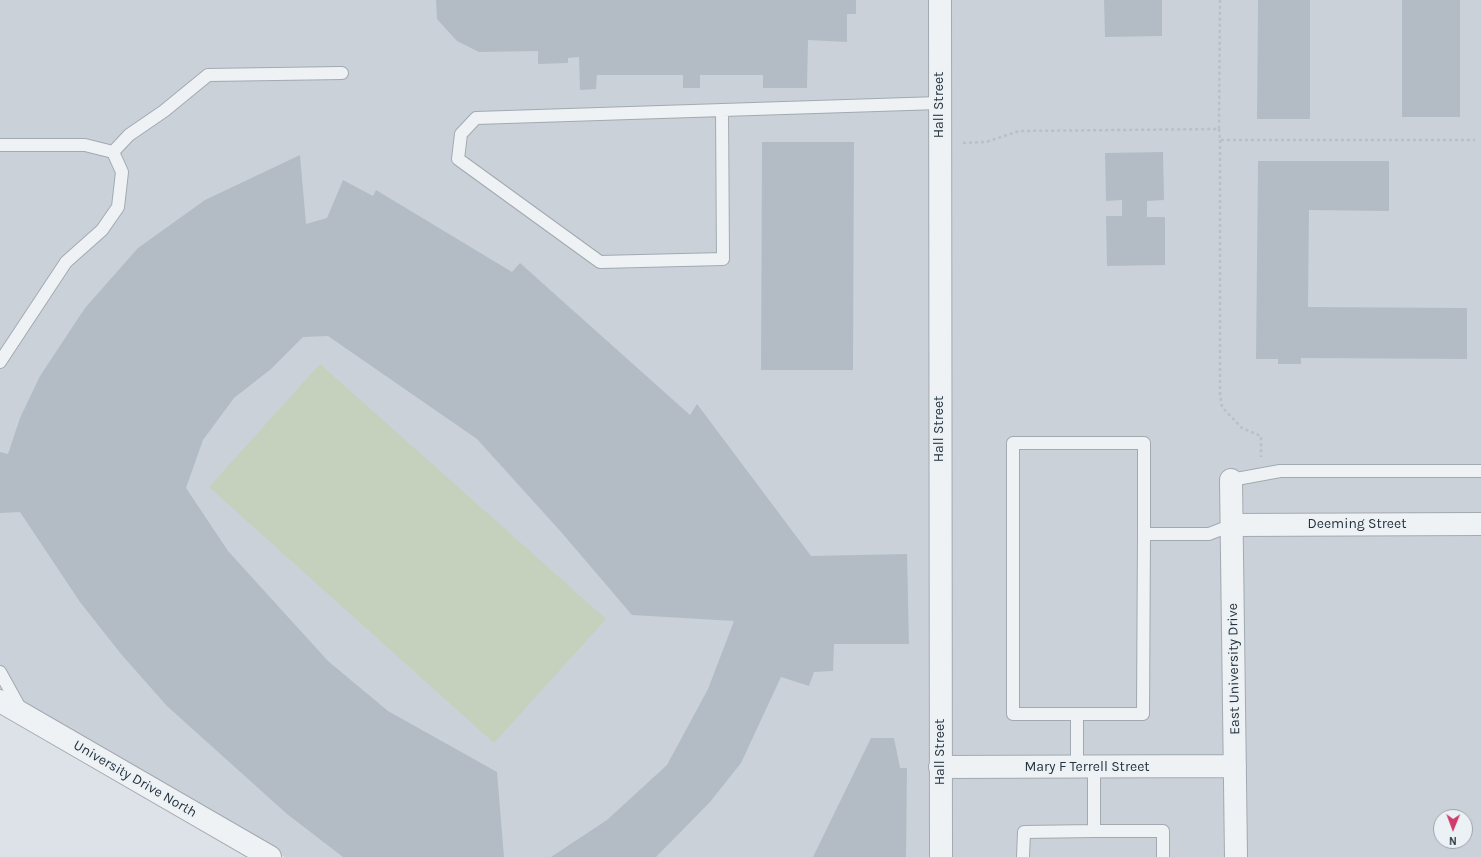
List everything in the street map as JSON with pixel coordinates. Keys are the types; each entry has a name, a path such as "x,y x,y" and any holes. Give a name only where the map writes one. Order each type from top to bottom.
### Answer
{"street":[{"name":"Hall Street","path":"940,0 941,857"},
{"name":"East University Drive","path":"1231,480 1236,857"},
{"name":"Deeming Street","path":"1232,525 1481,524"},
{"name":"University Drive North","path":"0,701 270,857"},
{"name":"Mary F Terrell Street","path":"940,767 1234,766"}],"lane":[{"path":"113,152 129,135 164,111 208,75 342,73"},
{"path":"722,110 723,259 600,262 458,159 461,134 476,118 722,110 939,103"},
{"path":"0,145 85,145 113,152"},
{"path":"0,362 66,262 102,230 118,207 122,172 113,152"},
{"path":"1013,443 1144,443 1144,534 1143,714 1013,714 1013,443"},
{"path":"1231,480 1280,471 1481,471"},
{"path":"1144,534 1209,534 1232,525"},
{"path":"0,672 24,715"},
{"path":"1077,714 1086,767 1094,831"},
{"path":"1023,857 1024,832 1094,831 1163,831 1163,857"}],"path":[{"path":"1220,0 1220,394 1222,407 1242,428 1261,436 1261,474"},
{"path":"963,143 986,142 1019,131 1219,129"},
{"path":"1220,140 1475,140"}],"shaded area":[{"path":"0,0 1481,0 1481,857 285,857 0,693"}],"green space":[{"path":"320,364 606,619 494,743 209,487"}],"building":[{"path":"436,0 856,0 856,14 847,14 847,42 808,40 807,88 763,88 763,75 700,75 700,88 683,88 683,75 597,75 596,89 580,90 579,57 568,58 568,63 538,64 538,51 479,52 457,41 437,19"},
{"path":"1104,0 1162,0 1162,36 1105,37"},
{"path":"1258,0 1310,0 1310,119 1257,119"},
{"path":"1402,0 1460,0 1460,117 1402,117"},
{"path":"762,142 854,142 853,370 761,370"},
{"path":"1163,152 1164,200 1147,201 1147,217 1165,217 1165,265 1107,266 1106,216 1122,216 1122,200 1106,201 1105,153"},
{"path":"300,155 306,224 327,218 343,180 373,196 376,190 512,272 520,263 690,415 697,404 811,556 907,554 909,644 834,644 833,671 814,672 809,686 781,677 741,763 710,802 656,857 551,857 607,820 667,765 708,689 734,621 632,615 562,533 477,439 328,336 303,337 271,369 234,398 203,440 186,488 228,551 328,661 388,711 497,772 504,857 343,857 287,814 167,706 121,654 80,602 20,512 0,513 0,452 8,454 20,418 40,376 85,308 138,248 205,200"},
{"path":"1258,161 1389,161 1389,211 1309,210 1308,307 1467,308 1467,359 1301,358 1301,364 1278,364 1278,359 1256,359"},
{"path":"871,738 894,738 900,768 907,768 906,857 813,857"}]}
